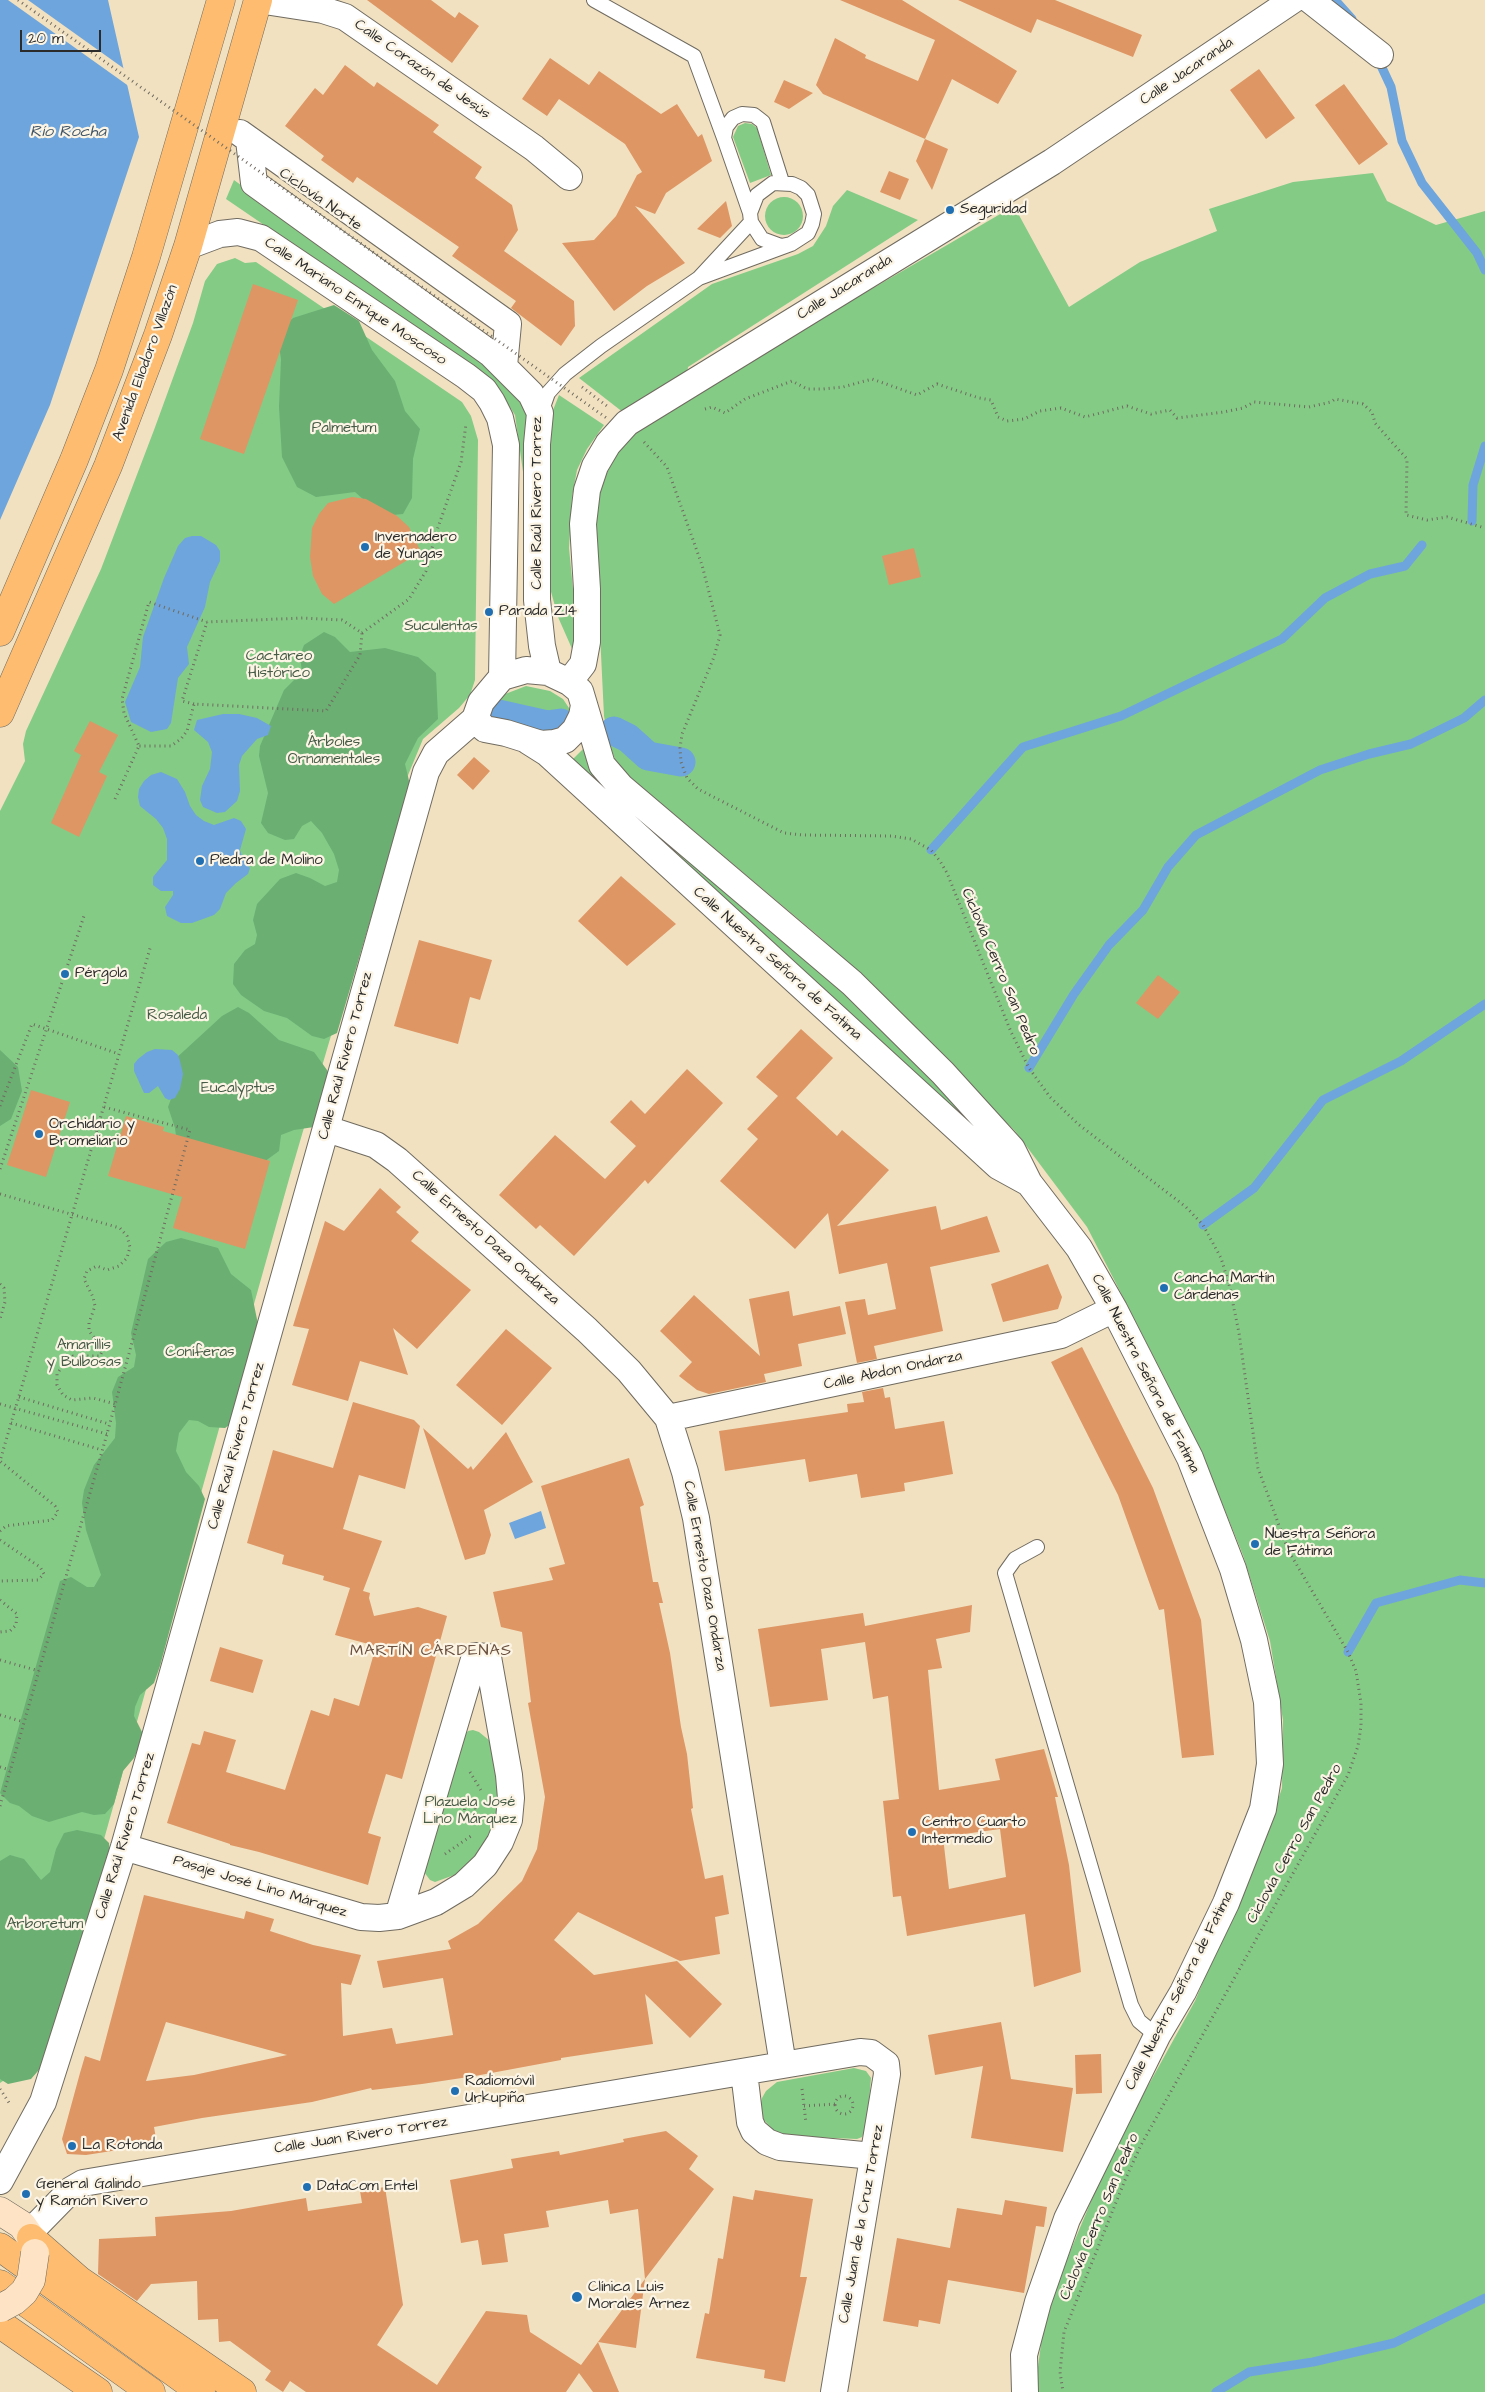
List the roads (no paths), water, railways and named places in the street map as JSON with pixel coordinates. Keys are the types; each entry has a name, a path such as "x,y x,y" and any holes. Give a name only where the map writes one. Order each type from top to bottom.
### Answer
{"highway":[{"path":"0,632 74,460 109,370 152,239 221,0"},
{"name":"Avenida Eliodoro Villazón","path":"0,713 108,466 158,335 188,246 258,0"},
{"path":"31,2242 79,2280 242,2392"},
{"path":"0,2248 201,2392"},
{"path":"0,2306 98,2392"},
{"path":"0,2306 151,2392"}],"main road":[{"path":"0,2211 14,2218 31,2242 31,2280 24,2292 14,2301 0,2306"}],"street":[{"name":"Calle Corazón de Jesús","path":"258,0 323,10 345,17 534,148 569,177"},
{"name":"Calle Jacaranda","path":"558,678 583,664 587,642 587,589 583,524 586,490 595,466 604,451 627,422 1052,162 1293,0"},
{"path":"1310,0 1380,56"},
{"path":"224,122 508,324 504,366"},
{"path":"249,140 254,183 491,354 504,366 536,404"},
{"name":"Calle Mariano Enrique Moscoso","path":"188,246 220,234 238,232 261,238 484,390 500,418 506,445 502,677"},
{"name":"Calle Raúl Rivero Torrez","path":"536,404 537,600 542,646 558,678"},
{"path":"526,670 558,678 580,691 584,705 582,716 575,730 565,740 541,744 506,733 485,729 475,719 481,702 502,677 526,670"},
{"name":"Calle Nuestra Señora de Fatima","path":"584,705 602,765 621,787 852,983 943,1073 1012,1148 1029,1183 1079,1248 1114,1309 1190,1458 1233,1569 1254,1640 1267,1702 1270,1764 1263,1809 1226,1903 1182,1992 1157,2036 1067,2219 1038,2302 1024,2355 1025,2392"},
{"name":"Calle Raúl Rivero Torrez","path":"0,2181 43,2102 124,1847 426,772 436,753 475,719"},
{"name":"Calle Nuestra Señora de Fatima","path":"528,740 547,753 998,1166 1029,1183"},
{"name":"Calle Ernesto Daza Ondarza","path":"326,1129 376,1145 397,1160 587,1330 629,1371 668,1418 685,1472 696,1518 783,2065"},
{"name":"Calle Abdon Ondarza","path":"668,1418 1061,1335 1114,1309"},
{"name":"Pasaje José Lino Márquez","path":"124,1847 354,1915 379,1918 398,1916 436,1902 464,1885 485,1865 500,1842 509,1820 511,1798 509,1775 488,1657 475,1656 398,1916"},
{"name":"Calle Juan Rivero Torrez","path":"31,2242 71,2190 84,2183 860,2052 871,2053 879,2058"},
{"name":"Calle Juan de la Cruz Torrez","path":"834,2392 887,2074 886,2064 879,2058"},
{"path":"744,2072 750,2122 754,2131 767,2142 780,2147 873,2156"}],"lane":[{"path":"594,0 694,56 755,232 766,242 781,246 791,244"},
{"path":"724,138 726,127 733,118 742,114 754,115 763,122 782,182"},
{"path":"536,404 565,374 601,346 700,278 791,244 808,233 814,214 808,195 801,188 782,182 773,183 757,195 751,218 700,278"},
{"path":"1037,1547 1015,1559 1005,1573 1131,2005 1139,2022 1157,2036"}],"water":[{"name":"Río Rocha","path":"0,0 108,0 139,137 50,405 0,520"},
{"path":"201,536 216,545 220,551 220,561 210,582 205,607 187,647 189,664 178,678 171,723 167,729 151,732 131,722 125,702 140,667 143,637 164,578 178,546 185,538"},
{"path":"223,714 239,714 257,718 271,726 268,735 257,739 242,756 239,765 240,791 237,801 225,812 217,813 203,807 200,800 202,786 210,769 212,752 208,742 194,730 197,720"},
{"path":"161,772 177,779 185,792 190,806 196,815 204,821 214,825 234,818 241,821 246,829 240,850 243,859 250,868 248,874 226,893 220,909 214,915 192,923 181,923 167,916 165,907 173,895 173,891 161,891 153,885 153,877 167,860 167,839 163,828 156,819 140,806 138,797 139,789 144,781 151,775"},
{"path":"155,1049 172,1050 178,1055 183,1074 180,1089 175,1098 169,1100 165,1098 158,1086 149,1093 144,1093 134,1071 134,1064 138,1059"},
{"path":"541,1511 546,1528 515,1539 509,1523"}],"waterway":[{"path":"1335,0 1352,19"},
{"path":"1377,57 1391,87 1402,141 1422,183 1477,253 1485,270"},
{"path":"1472,521 1473,485 1485,446"},
{"path":"931,850 1023,747 1121,716 1282,639 1325,598 1370,574 1405,566 1422,545"},
{"path":"1029,1068 1074,994 1109,945 1143,910 1168,867 1196,835 1320,770 1369,754 1411,744 1464,718 1485,700"},
{"path":"498,714 547,725 561,723"},
{"path":"614,731 628,738 648,756 681,762"},
{"path":"1203,1225 1254,1188 1323,1100 1401,1061 1485,1004"},
{"path":"1348,1652 1376,1603 1460,1580 1485,1583"},
{"path":"1216,2392 1249,2372 1313,2362 1394,2343 1485,2298"}],"place":[{"name":"Seguridad","path":"950,210"},
{"name":"Invernadero de Yungas","path":"365,547"},
{"name":"Parada Z14","path":"489,612"},
{"name":"Piedra de Molino","path":"200,861"},
{"name":"Pérgola","path":"65,974"},
{"name":"Orchidario y Bromeliario","path":"39,1134"},
{"name":"Cancha Martín Cárdenas","path":"1164,1288"},
{"name":"Nuestra Señora de Fátima","path":"1255,1544"},
{"name":"Centro Cuarto Intermedio","path":"912,1832"},
{"name":"Radiomóvil Urkupiña","path":"455,2091"},
{"name":"La Rotonda","path":"72,2146"},
{"name":"DataCom Entel","path":"307,2187"},
{"name":"General Galindo y Ramón Rivero","path":"26,2194"},
{"name":"Clínica Luis Morales Arnez","path":"577,2297"}],"district":[{"name":"MARTÍN CÁRDENAS","path":"431,1652"}],"park label":[{"name":"Palmetum","path":"344,429"},
{"name":"Suculentas","path":"441,627"},
{"name":"Cactareo Histórico","path":"279,666"},
{"name":"Árboles Ornamentales","path":"334,752"},
{"name":"Rosaleda","path":"177,1016"},
{"name":"Eucalyptus","path":"238,1089"},
{"name":"Coníferas","path":"200,1353"},
{"name":"Amarillis y Bulbosas","path":"84,1354"},
{"name":"Plazuela José Lino Márquez","path":"470,1812"},
{"name":"Arboretum","path":"45,1925"}]}
